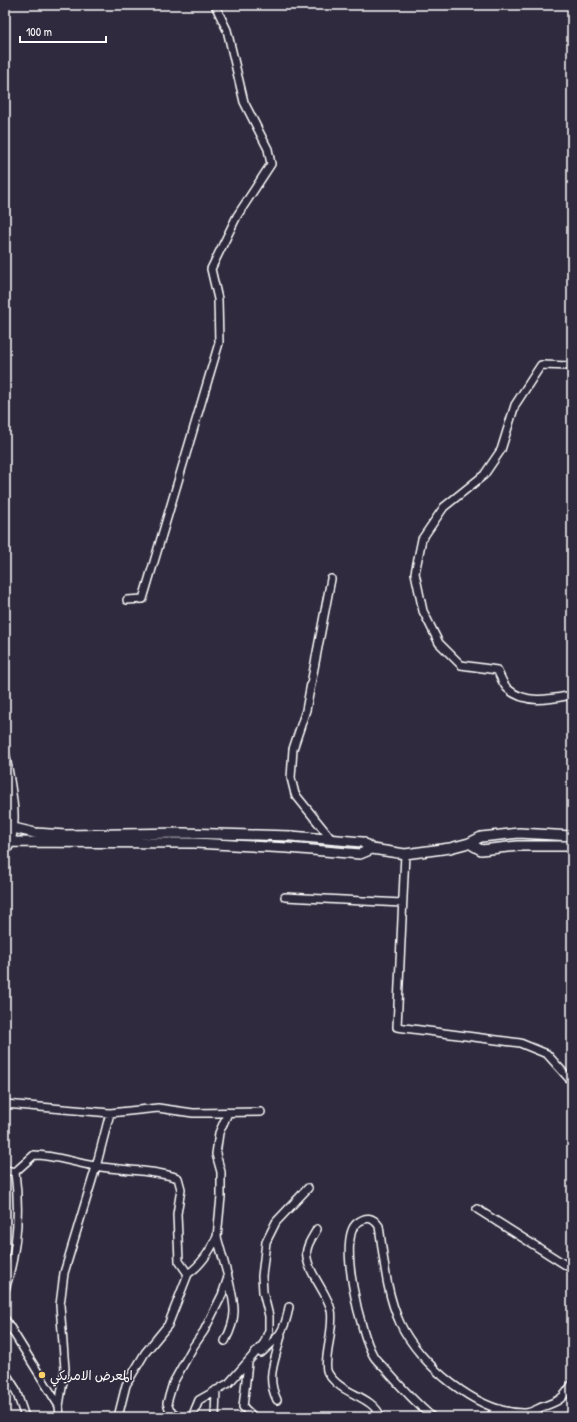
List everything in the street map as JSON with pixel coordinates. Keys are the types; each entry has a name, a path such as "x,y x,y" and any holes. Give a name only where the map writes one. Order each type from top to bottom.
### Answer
{"street":[{"path":"127,600 143,599 219,343 218,299 211,269 237,216 271,164 268,149 244,102 227,30 215,5"},
{"path":"572,366 541,365 515,405 501,450 484,475 444,507 422,538 414,573 423,611 439,643 461,665 497,670 508,689 528,699 546,699 572,695"},
{"path":"331,579 306,710 293,749 290,778 295,794 332,840"},
{"path":"5,756 9,828 8,842 5,852"},
{"path":"9,828 35,833 66,835 182,833 291,836 362,842 372,849 405,854 432,852 469,843 482,837 518,833 572,836"},
{"path":"8,842 195,843 360,854 372,849"},
{"path":"469,843 481,850 518,846 572,846"},
{"path":"405,854 397,1027 520,1043 547,1054 572,1082"},
{"path":"285,897 402,903"},
{"path":"5,1104 110,1113 158,1108 193,1113 261,1112"},
{"path":"60,1417 58,1406 65,1369 60,1305 64,1273 96,1167 110,1113"},
{"path":"225,1340 235,1315 235,1301 217,1237 221,1172 216,1154 219,1133 228,1113"},
{"path":"15,1172 34,1155 51,1155 74,1163 96,1167 160,1172 178,1178 181,1189 177,1214 179,1261 188,1274"},
{"path":"5,1170 15,1172"},
{"path":"5,1290 16,1238 19,1199 15,1172"},
{"path":"192,1417 199,1400 229,1383 264,1343 269,1330 269,1316 263,1292 262,1276 266,1242 276,1222 308,1188"},
{"path":"477,1209 572,1269"},
{"path":"432,1417 373,1355 360,1325 351,1279 350,1234 354,1225 362,1219 369,1218 375,1220 379,1226 388,1292 400,1324 425,1360 458,1389 479,1401 499,1409 526,1413 564,1397 572,1384"},
{"path":"316,1230 307,1246 306,1254 307,1264 317,1279 331,1310 332,1331 325,1364 327,1372 339,1387 370,1403 381,1417"},
{"path":"118,1417 126,1385 145,1353 168,1325 188,1274 198,1267 217,1237"},
{"path":"180,1417 170,1411 167,1403 173,1383 193,1347 204,1331 222,1295 228,1277"},
{"path":"277,1400 272,1391 271,1380 281,1335 286,1325 289,1307"},
{"path":"5,1319 58,1406"},
{"path":"254,1417 243,1407 248,1363 281,1335"},
{"path":"5,1372 15,1388 25,1417"},
{"path":"215,1417 216,1390"},
{"path":"489,1417 499,1409"}],"place":[{"name":"المعرض الامريكي","path":"42,1375"}]}
